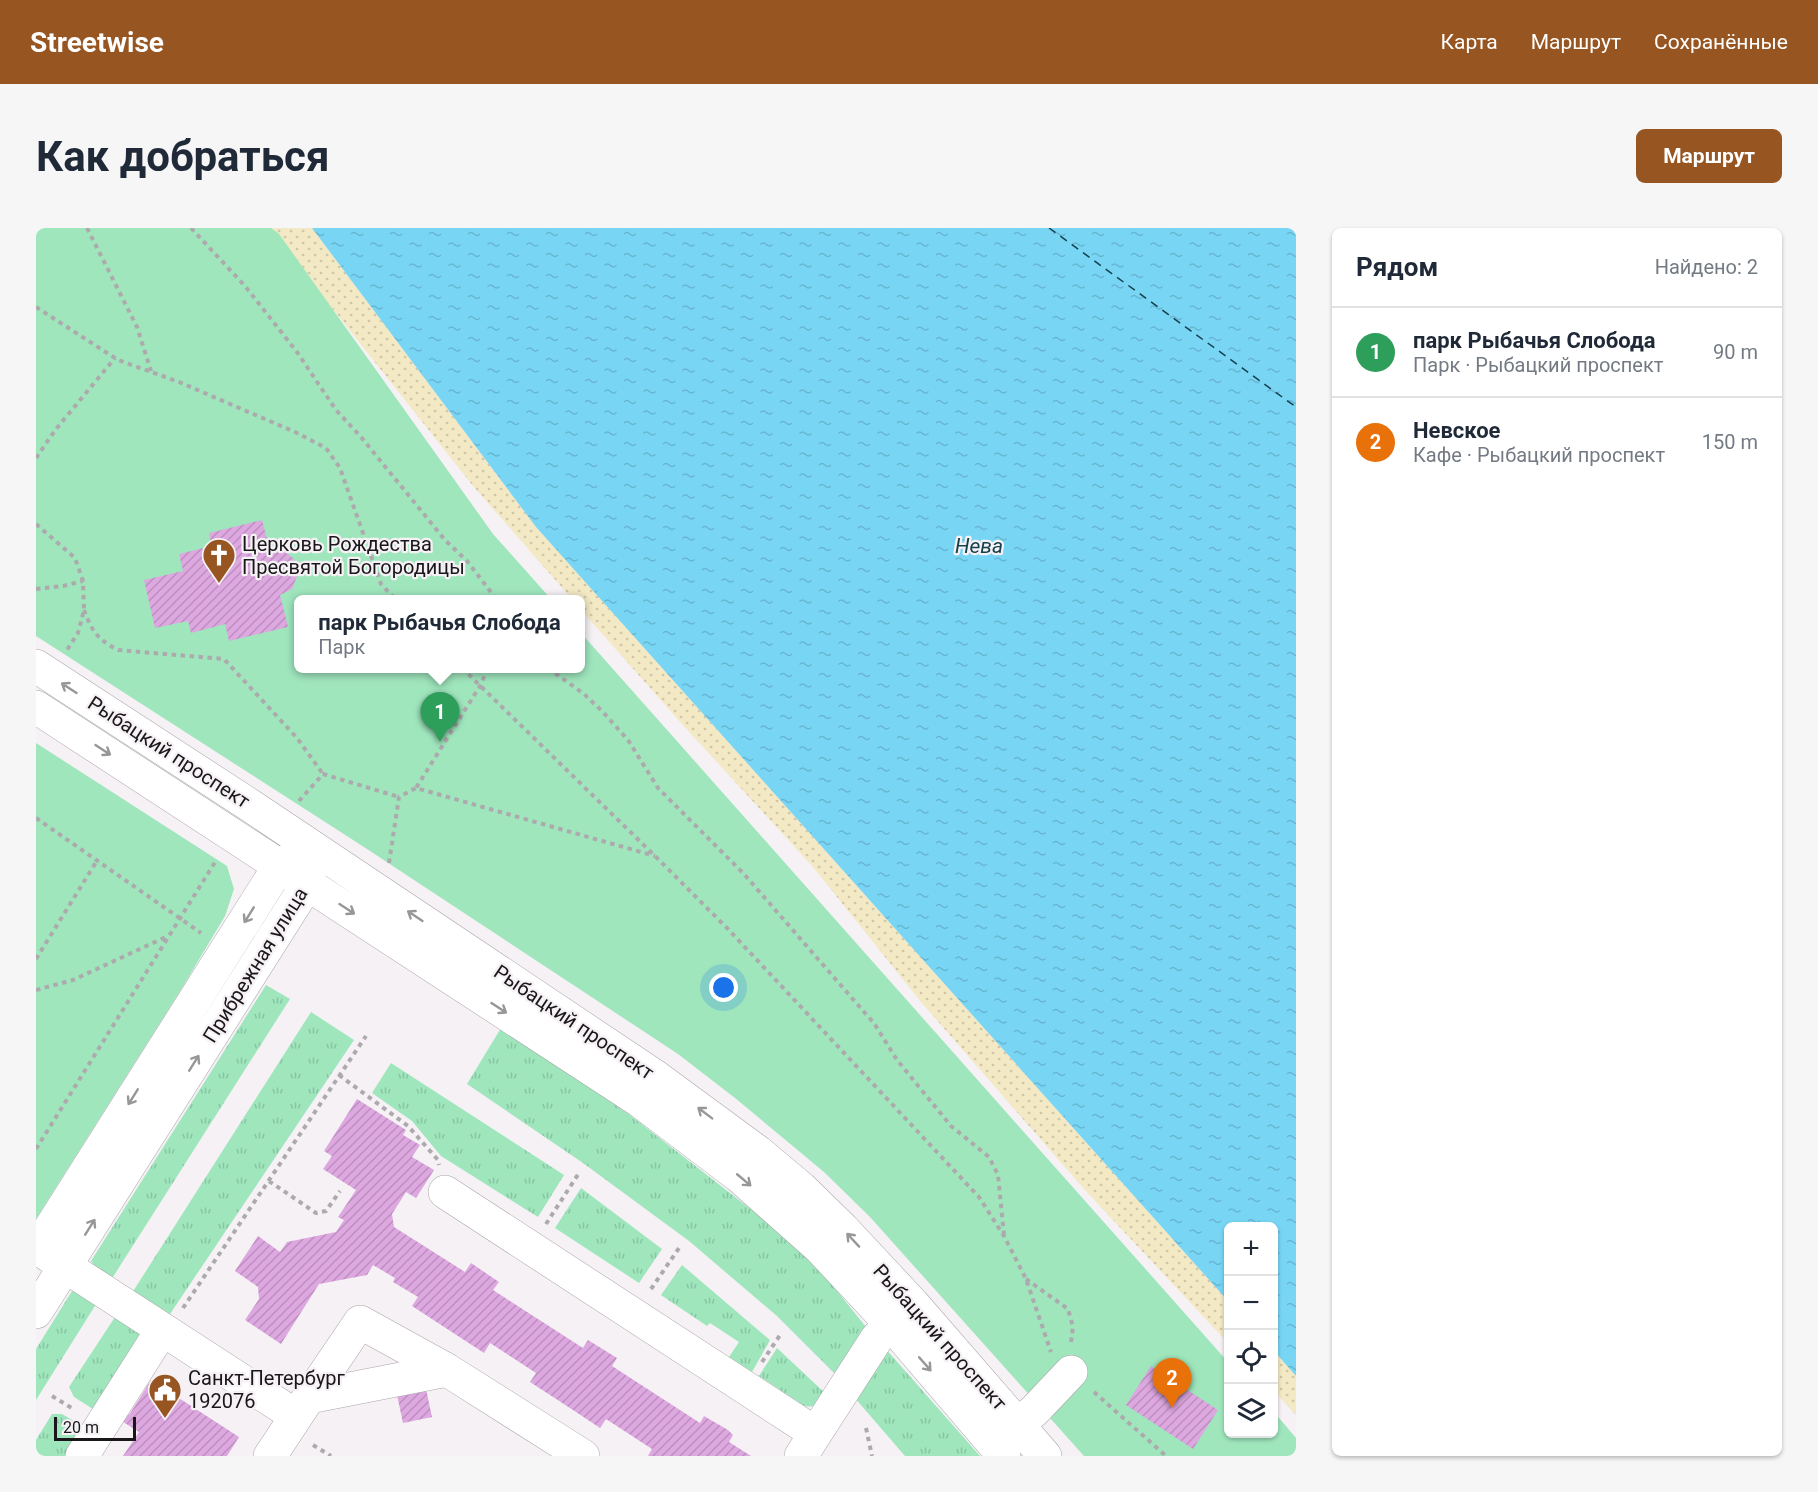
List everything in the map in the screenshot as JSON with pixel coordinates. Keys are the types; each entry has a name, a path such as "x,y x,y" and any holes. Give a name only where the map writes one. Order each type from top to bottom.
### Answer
{"street":[{"name":"Рыбацкий проспект","path":"36,666 312,846 656,1077 758,1152 801,1188 834,1221 902,1314 1006,1442 1045,1456"},
{"name":"Рыбацкий проспект","path":"36,707 640,1101 729,1168 820,1248 902,1314"},
{"name":"Прибрежная улица","path":"37,1250 280,865 312,846"},
{"name":"Прибрежная улица","path":"36,1312 308,884 312,846"},
{"path":"445,1192 633,1315 808,1445 877,1338 902,1314"},
{"path":"37,1250 162,1330 302,1406 447,1370"},
{"path":"270,1456 360,1322 447,1370 582,1456"},
{"path":"82,1456 162,1330"},
{"path":"1006,1442 1035,1410 1064,1358"}],"path":[{"path":"87,228 137,327 151,372"},
{"path":"191,228 245,286 297,352 336,410 362,438 445,540 467,561 493,595"},
{"path":"36,307 115,358 285,428 326,448 340,468 381,584 391,595"},
{"path":"36,458 56,429 115,358"},
{"path":"36,524 75,558 83,581 84,610 78,633 67,651"},
{"path":"36,589 83,581"},
{"path":"84,610 91,628 102,642 118,650 224,659 297,738 323,774 399,797 416,788 486,673"},
{"path":"466,673 727,928 979,1197 1004,1236 1064,1358"},
{"path":"554,673 584,694 622,733 657,788 744,874 874,1023 897,1060 951,1126 989,1156 998,1175 1004,1236"},
{"path":"293,809 323,774"},
{"path":"416,788 655,856"},
{"path":"388,870 399,797"},
{"path":"36,818 209,938"},
{"path":"36,1149 221,852"},
{"path":"36,959 98,859"},
{"path":"36,990 73,980 171,935"},
{"path":"162,1330 177,1317 366,1036"},
{"path":"339,1075 408,1126 438,1160 445,1192"},
{"path":"530,1247 579,1173"},
{"path":"269,1181 316,1213 326,1211 340,1191"},
{"path":"633,1315 679,1248"},
{"path":"1026,1279 1068,1309 1073,1327 1064,1358"},
{"path":"1121,1416 1166,1456"},
{"path":"866,1428 872,1456"}],"green space":[{"path":"36,228 271,228 279,234 493,534 547,595 294,595 294,673 585,673 585,638 1224,1357 1224,1438 1278,1438 1278,1417 1296,1438 1296,1456 1084,1456 870,1217 824,1172 678,1054 367,849 36,636"},
{"path":"36,743 227,866 234,889 225,916 182,988 36,1219"},
{"path":"266,985 290,999 111,1280 98,1271 91,1261"},
{"path":"311,1012 354,1040 168,1317 132,1293"},
{"path":"501,1028 630,1115 780,1232 829,1281 866,1327 836,1375 777,1316 689,1241 583,1163 467,1084"},
{"path":"391,1063 564,1175 538,1217 441,1156 412,1121 372,1093"},
{"path":"581,1188 662,1249 639,1283 555,1228"},
{"path":"682,1265 770,1340 752,1372 729,1357 739,1342 710,1323 707,1326 661,1295"},
{"path":"72,1291 84,1293 98,1301 36,1400 36,1349"},
{"path":"117,1314 142,1332 96,1411 74,1397 69,1387"},
{"path":"777,1348 825,1393 816,1404 803,1405 759,1376"},
{"path":"885,1348 980,1456 905,1456 854,1397"},
{"path":"52,1414 62,1414 86,1428 68,1456 36,1456 36,1440"}],"sand":[{"path":"265,228 312,228 536,527 1224,1297 1224,1339 1084,1189 921,1002 813,867 585,615 585,595 568,595 473,486 275,236"},
{"path":"1278,1356 1296,1376 1296,1415 1278,1395"}],"water":[{"name":"Нева","path":"312,228 1296,228 1296,1376 1278,1356 1278,1222 1224,1222 1224,1297 536,527"}],"building":[{"name":"Церковь Рождества Пресвятой Богородицы","path":"262,520 269,547 282,549 294,559 298,574 292,589 280,595 288,627 229,641 225,624 191,633 188,621 155,628 144,580 183,571 179,554 212,546 209,533"},
{"path":"357,1099 406,1130 403,1135 420,1145 412,1157 434,1170 416,1198 406,1192 392,1214 394,1227 465,1272 471,1263 499,1282 493,1290 583,1348 588,1340 617,1358 612,1366 700,1423 704,1416 728,1430 733,1435 729,1442 751,1456 648,1456 652,1449 606,1419 600,1428 530,1382 536,1373 490,1343 484,1353 412,1306 418,1297 393,1282 395,1278 373,1265 367,1275 319,1284 281,1344 245,1320 259,1299 258,1287 235,1271 258,1236 280,1252 287,1242 336,1232 344,1220 338,1217 356,1190 323,1169 332,1156 324,1151"},
{"path":"1151,1366 1218,1410 1193,1449 1126,1405"},
{"path":"151,1380 239,1437 227,1456 123,1456 139,1432 120,1420 125,1412 129,1415"},
{"path":"426,1389 432,1417 403,1423 397,1395"}],"ferry route":[{"path":"1049,228 1296,407"}],"place":[{"name":"Церковь Рождества Пресвятой Богородицы","path":"219,584"},
{"name":"парк Рыбачья Слобода","path":"440,742"},
{"name":"Невское","path":"1172,1408"},
{"name":"Санкт-Петербург 192076","path":"165,1419"}]}
